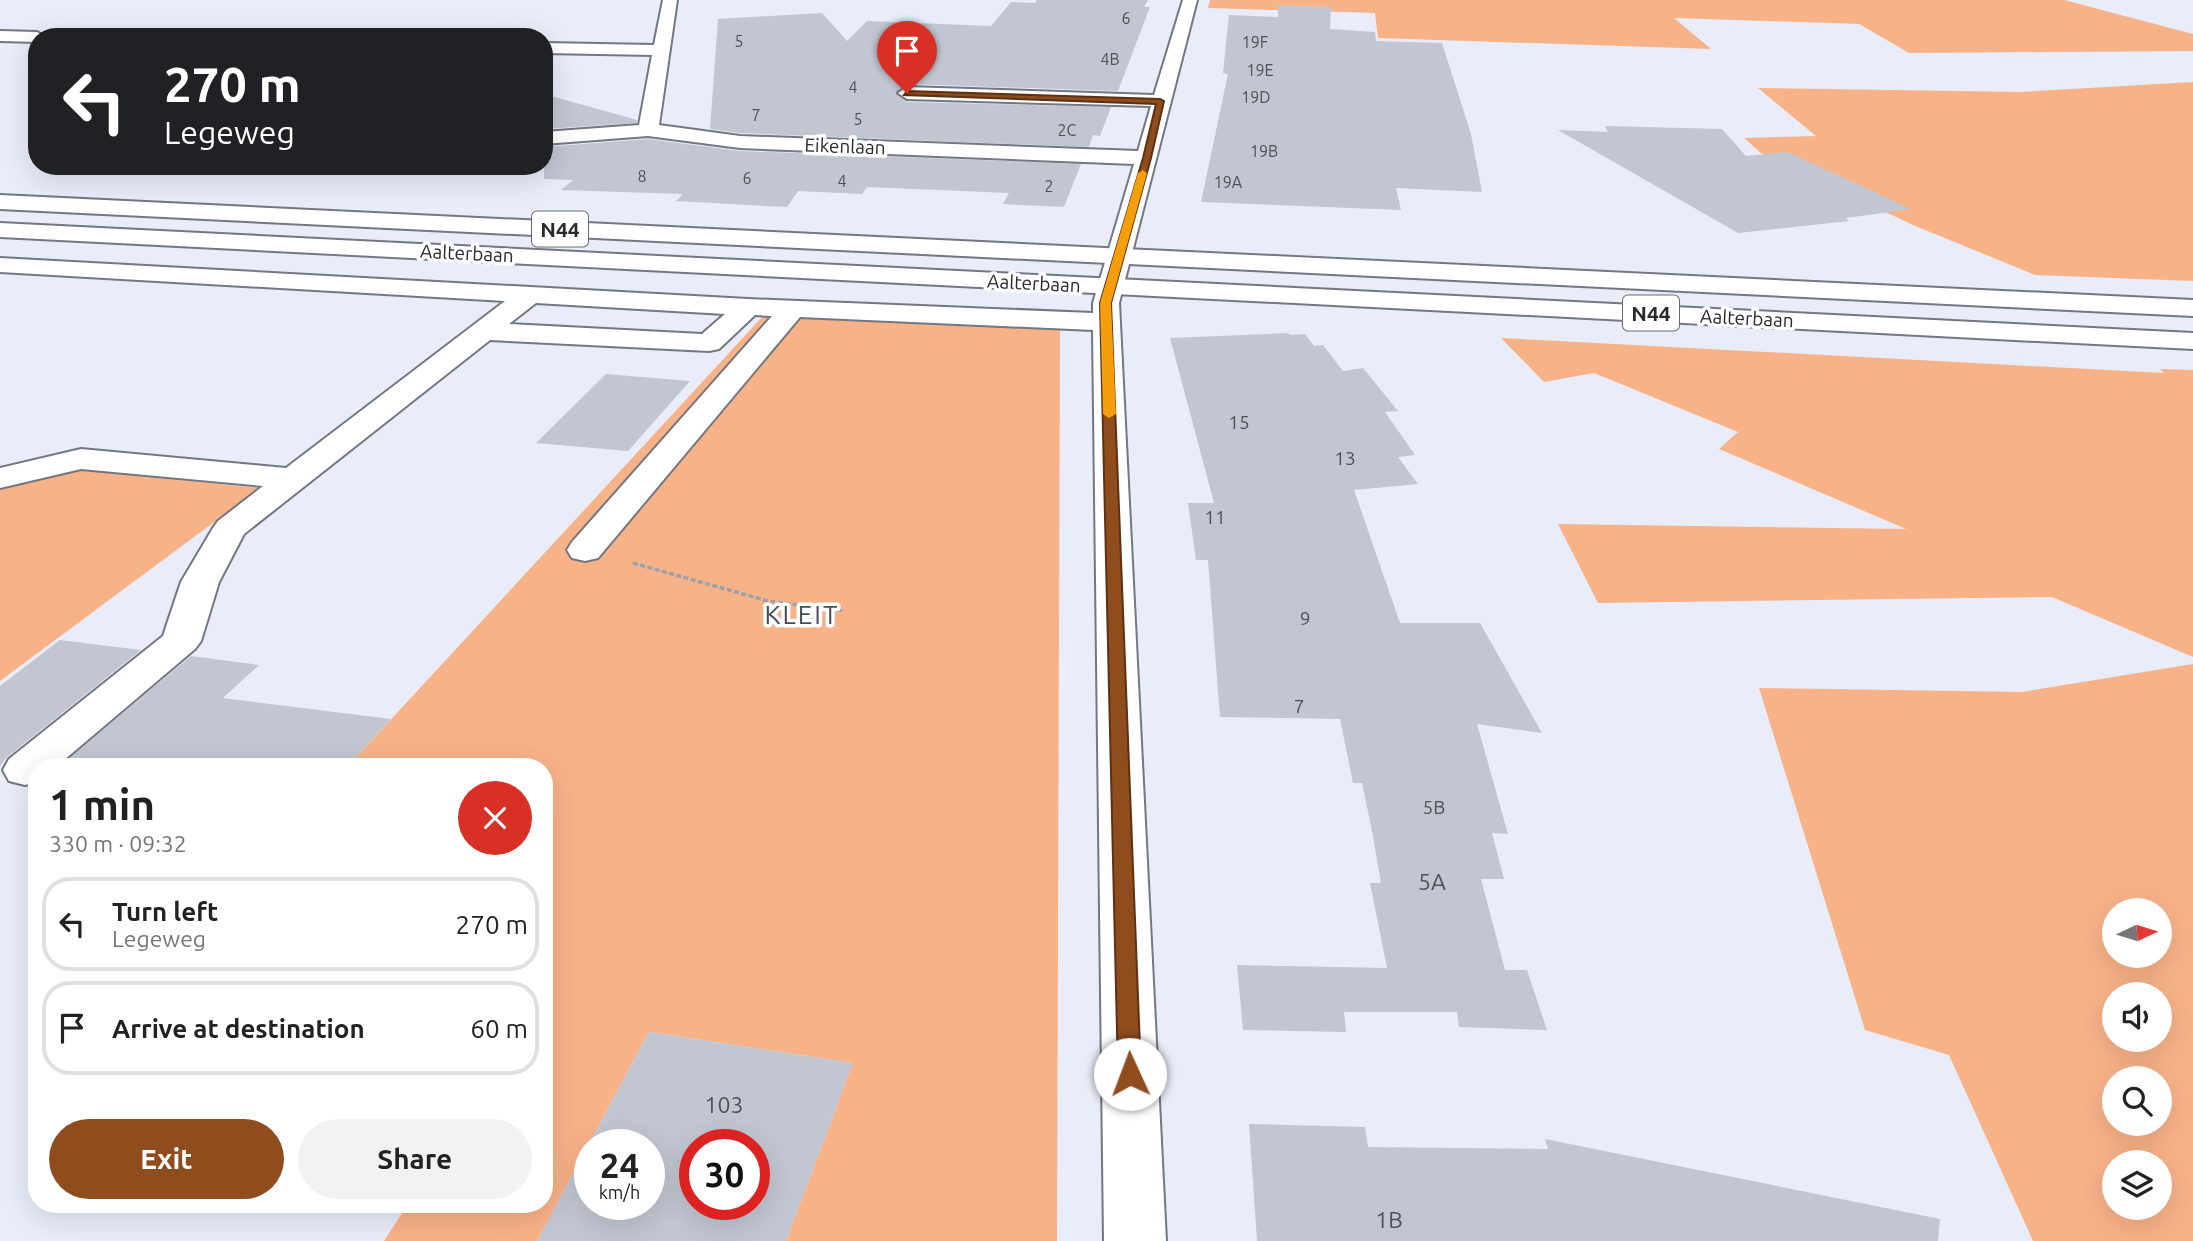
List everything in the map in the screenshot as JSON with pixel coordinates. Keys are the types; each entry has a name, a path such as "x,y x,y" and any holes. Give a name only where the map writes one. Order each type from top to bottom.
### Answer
{"main road":[{"path":"648,130 670,0"},
{"path":"1135,1241 1111,288 1160,101 1190,0"},
{"path":"0,36 28,37"},
{"path":"553,48 662,50"},
{"path":"907,93 1160,101"},
{"name":"Eikenlaan","path":"553,137 648,130 740,142 1147,158"},
{"name":"Aalterbaan","path":"0,202 1111,288 2193,308"},
{"name":"Aalterbaan","path":"0,230 2193,341"},
{"name":"Aalterbaan","path":"0,265 793,309 1111,288"},
{"path":"40,758 181,641 200,582 230,528 531,293"},
{"path":"485,331 709,343 748,307"},
{"path":"585,550 793,309"},
{"path":"0,478 81,459 294,480"}],"path":[{"path":"585,550 768,601 845,611"}],"shaded area":[{"path":"1210,0 2064,0 2193,34 2193,51 1909,53 1859,24 1674,18 1711,49 1378,38 1375,13 1208,8"},
{"path":"2193,82 2193,281 2035,275 1913,225 1761,153 1744,138 1816,136 1758,88 2021,92"},
{"path":"765,314 1060,326 1057,1241 786,1241 853,1063 649,1032 597,1129 574,1129 574,1172 553,1211 553,758 355,758"},
{"path":"1501,338 2164,373 2160,369 2193,370 2193,657 2052,597 1598,603 1558,524 1906,529 1719,449 1738,432 1594,373 1544,382"},
{"path":"80,470 260,488 0,681 0,488"},
{"path":"2193,664 2193,1241 2033,1241 1949,1055 1865,1030 1759,688 2022,692"},
{"path":"402,1213 552,1213 537,1241 384,1241"}],"building":[{"path":"1037,0 1148,0 1144,7 1150,7 1118,91 907,84 896,94 907,102 1111,107 1100,136 1093,135 1089,147 740,133 710,129 718,19 822,13 847,41 867,21 991,26 1011,2 1035,3"},
{"path":"1278,5 1331,7 1330,29 1375,32 1376,41 1442,43 1471,134 1482,192 1396,188 1401,210 1201,202 1228,74 1223,73 1229,15 1278,17"},
{"path":"553,97 637,120 637,123 553,128"},
{"path":"1605,126 1722,129 1746,156 1788,152 1911,209 1846,218 1849,221 1738,233 1558,130 1608,132"},
{"path":"648,139 740,151 1081,164 1064,207 1003,204 1009,193 867,187 862,194 798,191 787,207 676,201 683,194 561,190 573,180 544,179 544,175 553,175 553,146"},
{"path":"1305,334 1314,346 1323,345 1343,371 1363,368 1398,411 1385,412 1415,455 1398,457 1418,484 1354,490 1400,623 1480,623 1542,733 1477,724 1508,834 1492,833 1504,879 1481,879 1505,970 1527,970 1547,1030 1459,1027 1457,1012 1344,1012 1346,1032 1243,1030 1237,965 1387,968 1370,883 1381,883 1372,831 1362,783 1353,783 1340,719 1220,717 1208,560 1196,560 1188,503 1214,503 1170,338"},
{"path":"606,374 690,381 628,451 536,443"},
{"path":"60,640 141,650 7,757 0,766 0,686"},
{"path":"191,656 259,665 223,698 391,719 355,758 70,758"},
{"path":"649,1032 853,1063 786,1241 537,1241 574,1172 574,1220 665,1220 665,1129 597,1129"},
{"path":"1249,1124 1365,1127 1368,1147 1548,1149 1545,1139 1940,1219 1938,1241 1257,1241"}],"slow traffic":[{"path":"1109,414 1106,303 1108,286 1120,256 1143,173"}],"district":[{"name":"KLEIT","path":"802,614"}],"route":[{"path":"907,93 1160,101 1120,256 1108,286 1106,303 1130,1074"}]}
